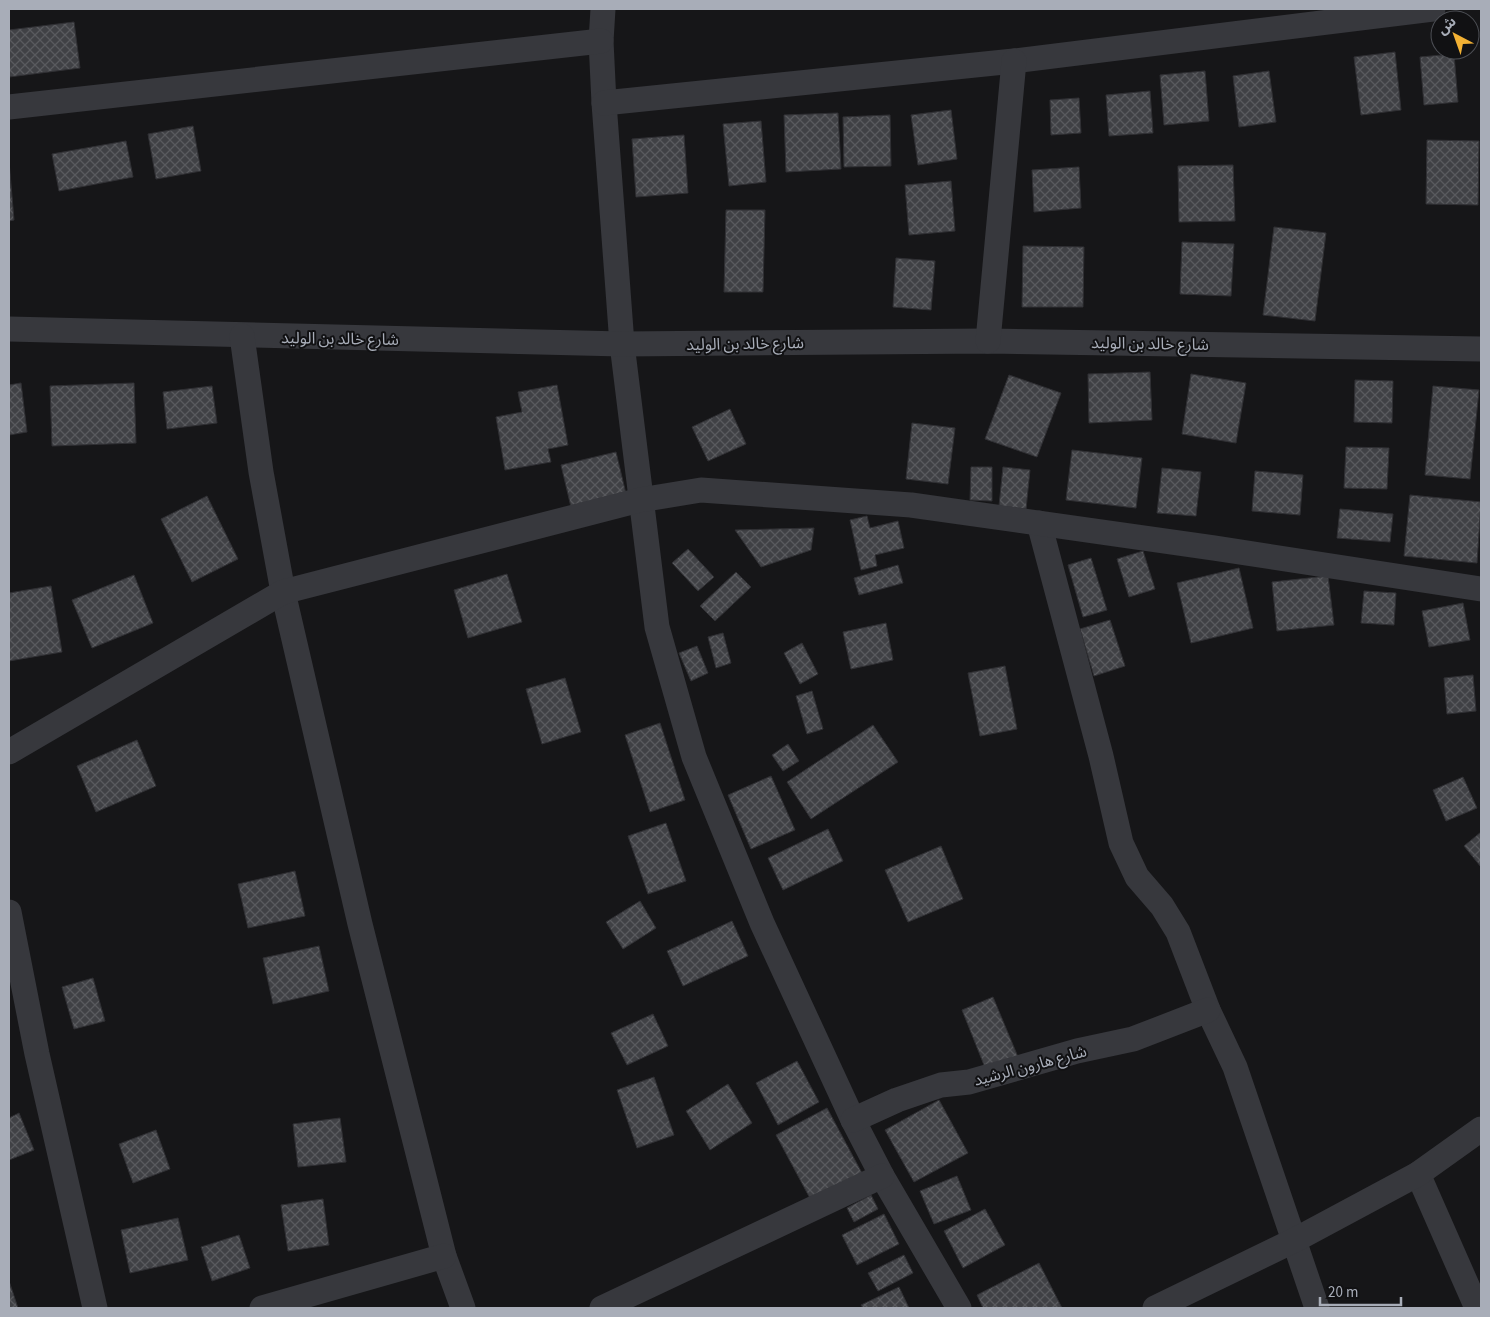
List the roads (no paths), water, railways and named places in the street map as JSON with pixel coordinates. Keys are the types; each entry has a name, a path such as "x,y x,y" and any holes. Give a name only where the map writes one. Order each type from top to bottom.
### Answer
{"street":[{"path":"603,9 601,41 604,103 622,344 640,500 658,627 694,757 762,923 853,1120 882,1176 959,1308"},
{"path":"604,103 1014,61 1433,9"},
{"path":"9,107 601,41"},
{"path":"988,341 1014,61"},
{"name":"شارع خالد بن الوليد","path":"9,329 622,344 988,341 1481,349"},
{"path":"242,336 261,472 283,592 360,924 444,1256 462,1308"},
{"path":"9,752 283,592 640,500 701,490 911,505 1481,589"},
{"path":"1039,523 1101,756 1121,844 1137,877 1162,906 1178,932 1208,1010 1235,1067 1317,1308"},
{"path":"9,912 37,1054 95,1308"},
{"name":"شارع هارون الرشيد","path":"853,1120 896,1100 941,1085 969,1082 1077,1051 1133,1039 1208,1010"},
{"path":"1155,1308 1295,1240 1418,1174 1481,1129"},
{"path":"1418,1174 1477,1308"},
{"path":"602,1308 882,1176"},
{"path":"262,1308 444,1256"}]}
